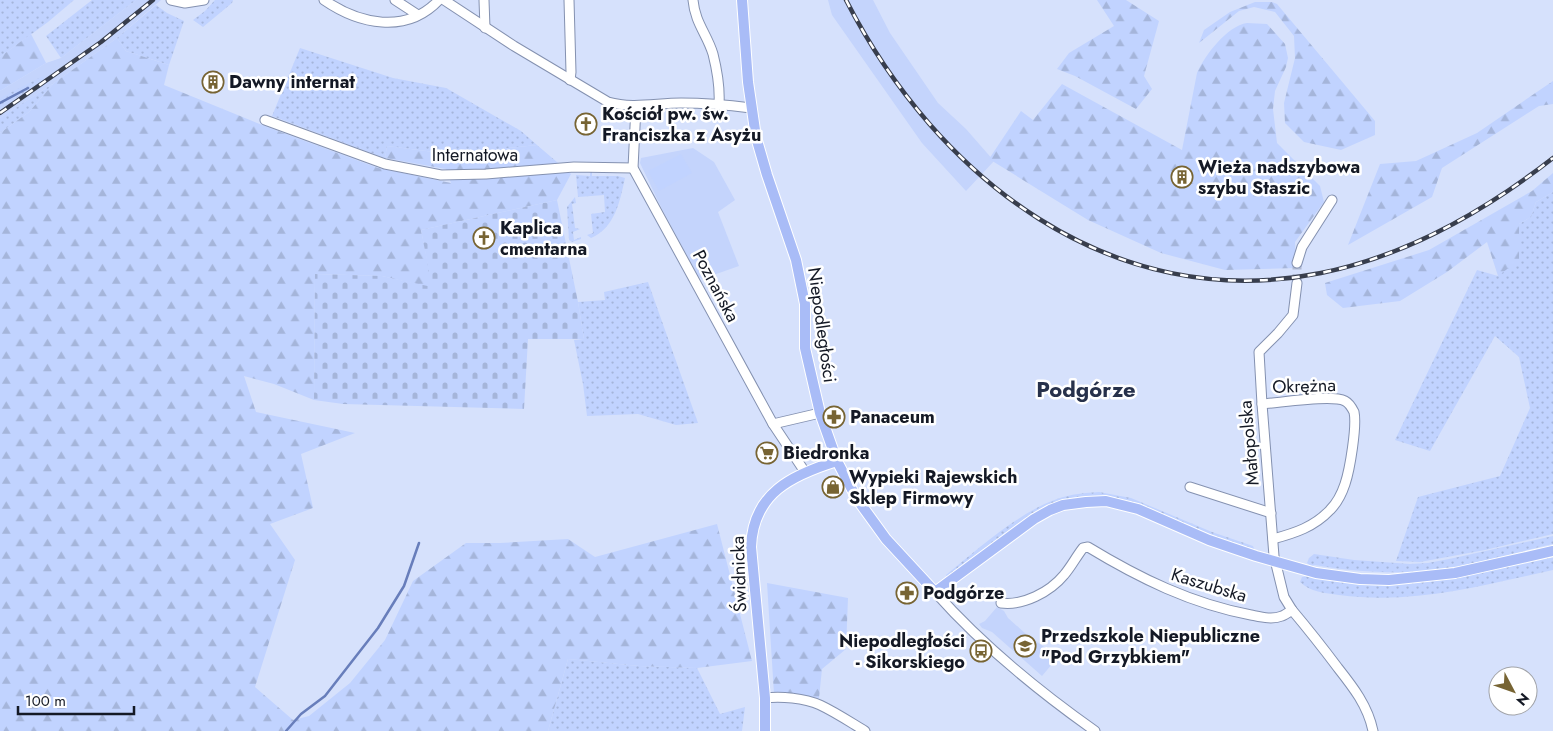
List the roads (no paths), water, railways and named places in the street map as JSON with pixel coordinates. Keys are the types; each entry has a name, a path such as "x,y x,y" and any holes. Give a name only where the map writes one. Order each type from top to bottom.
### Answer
{"main road":[{"name":"Niepodległości","path":"742,0 751,108 756,137 796,260 805,304 806,348 820,413 837,461 857,499 908,564 935,592"},
{"name":"Świdnicka","path":"765,731 765,698 751,547 752,536 758,514 764,504 780,487 804,472 837,461"},
{"path":"935,592 1034,519 1050,510 1086,502 1106,501 1138,509 1209,540 1276,562 1316,573 1360,579 1389,580 1455,573 1553,551"}],"street":[{"path":"171,0 185,3 204,0"},
{"path":"324,0 346,13 386,24 407,20 432,7 439,0"},
{"path":"395,0 418,15"},
{"path":"444,0 485,28 608,102 620,106 680,103 719,104 751,108"},
{"path":"484,0 485,28"},
{"path":"569,0 570,80"},
{"path":"693,0 698,22 713,54 720,93 719,104"},
{"path":"633,168 636,106"},
{"name":"Internatowa","path":"265,120 385,164 440,175 486,174 574,167 633,168"},
{"name":"Poznańska","path":"633,168 773,424 804,472"},
{"path":"1298,262 1302,247 1332,200"},
{"name":"Małopolska","path":"1292,610 1284,596 1273,539 1259,352 1293,315 1297,283"},
{"name":"Okrężna","path":"1262,404 1332,398 1346,401 1352,407 1354,414 1354,430 1349,466 1345,484 1339,497 1330,510 1310,526 1273,539"},
{"path":"773,424 820,413"},
{"path":"1190,487 1271,513"},
{"name":"Kaszubska","path":"1001,603 1011,604 1023,601 1044,592 1066,574 1083,548 1088,547 1162,588 1196,601 1231,611 1270,618 1282,616 1292,610"},
{"name":"Niepodległości","path":"935,592 979,637 1017,671 1048,697 1095,731"},
{"path":"1292,610 1354,689 1365,706 1373,731"},
{"path":"765,698 805,700 819,704 865,731"}],"waterway":[{"path":"0,103 28,88"},
{"path":"286,731 301,714 325,696 378,628 404,586 419,543"}],"tunnel":[{"path":"1297,263 1297,283"}],"railway":[{"path":"0,113 101,42 153,0"},
{"path":"846,0 884,65 929,124 981,176 1039,219 1103,252 1171,273 1244,281 1321,273 1353,265 1384,255 1443,229 1500,196 1553,158"}],"place":[{"name":"Dawny internat","path":"213,82"},
{"name":"Kościół pw. św. Franciszka z Asyżu","path":"586,124"},
{"name":"Wieża nadszybowa szybu Staszic","path":"1182,177"},
{"name":"Kaplica cmentarna","path":"484,238"},
{"name":"Panaceum","path":"834,417"},
{"name":"Biedronka","path":"767,453"},
{"name":"Wypieki Rajewskich Sklep Firmowy","path":"833,487"},
{"name":"Podgórze","path":"907,593"},
{"name":"Przedszkole Niepubliczne \"Pod Grzybkiem\"","path":"1025,646"},
{"name":"Niepodległości - Sikorskiego","path":"981,651"}],"district":[{"name":"Podgórze","path":"1086,389"}]}
